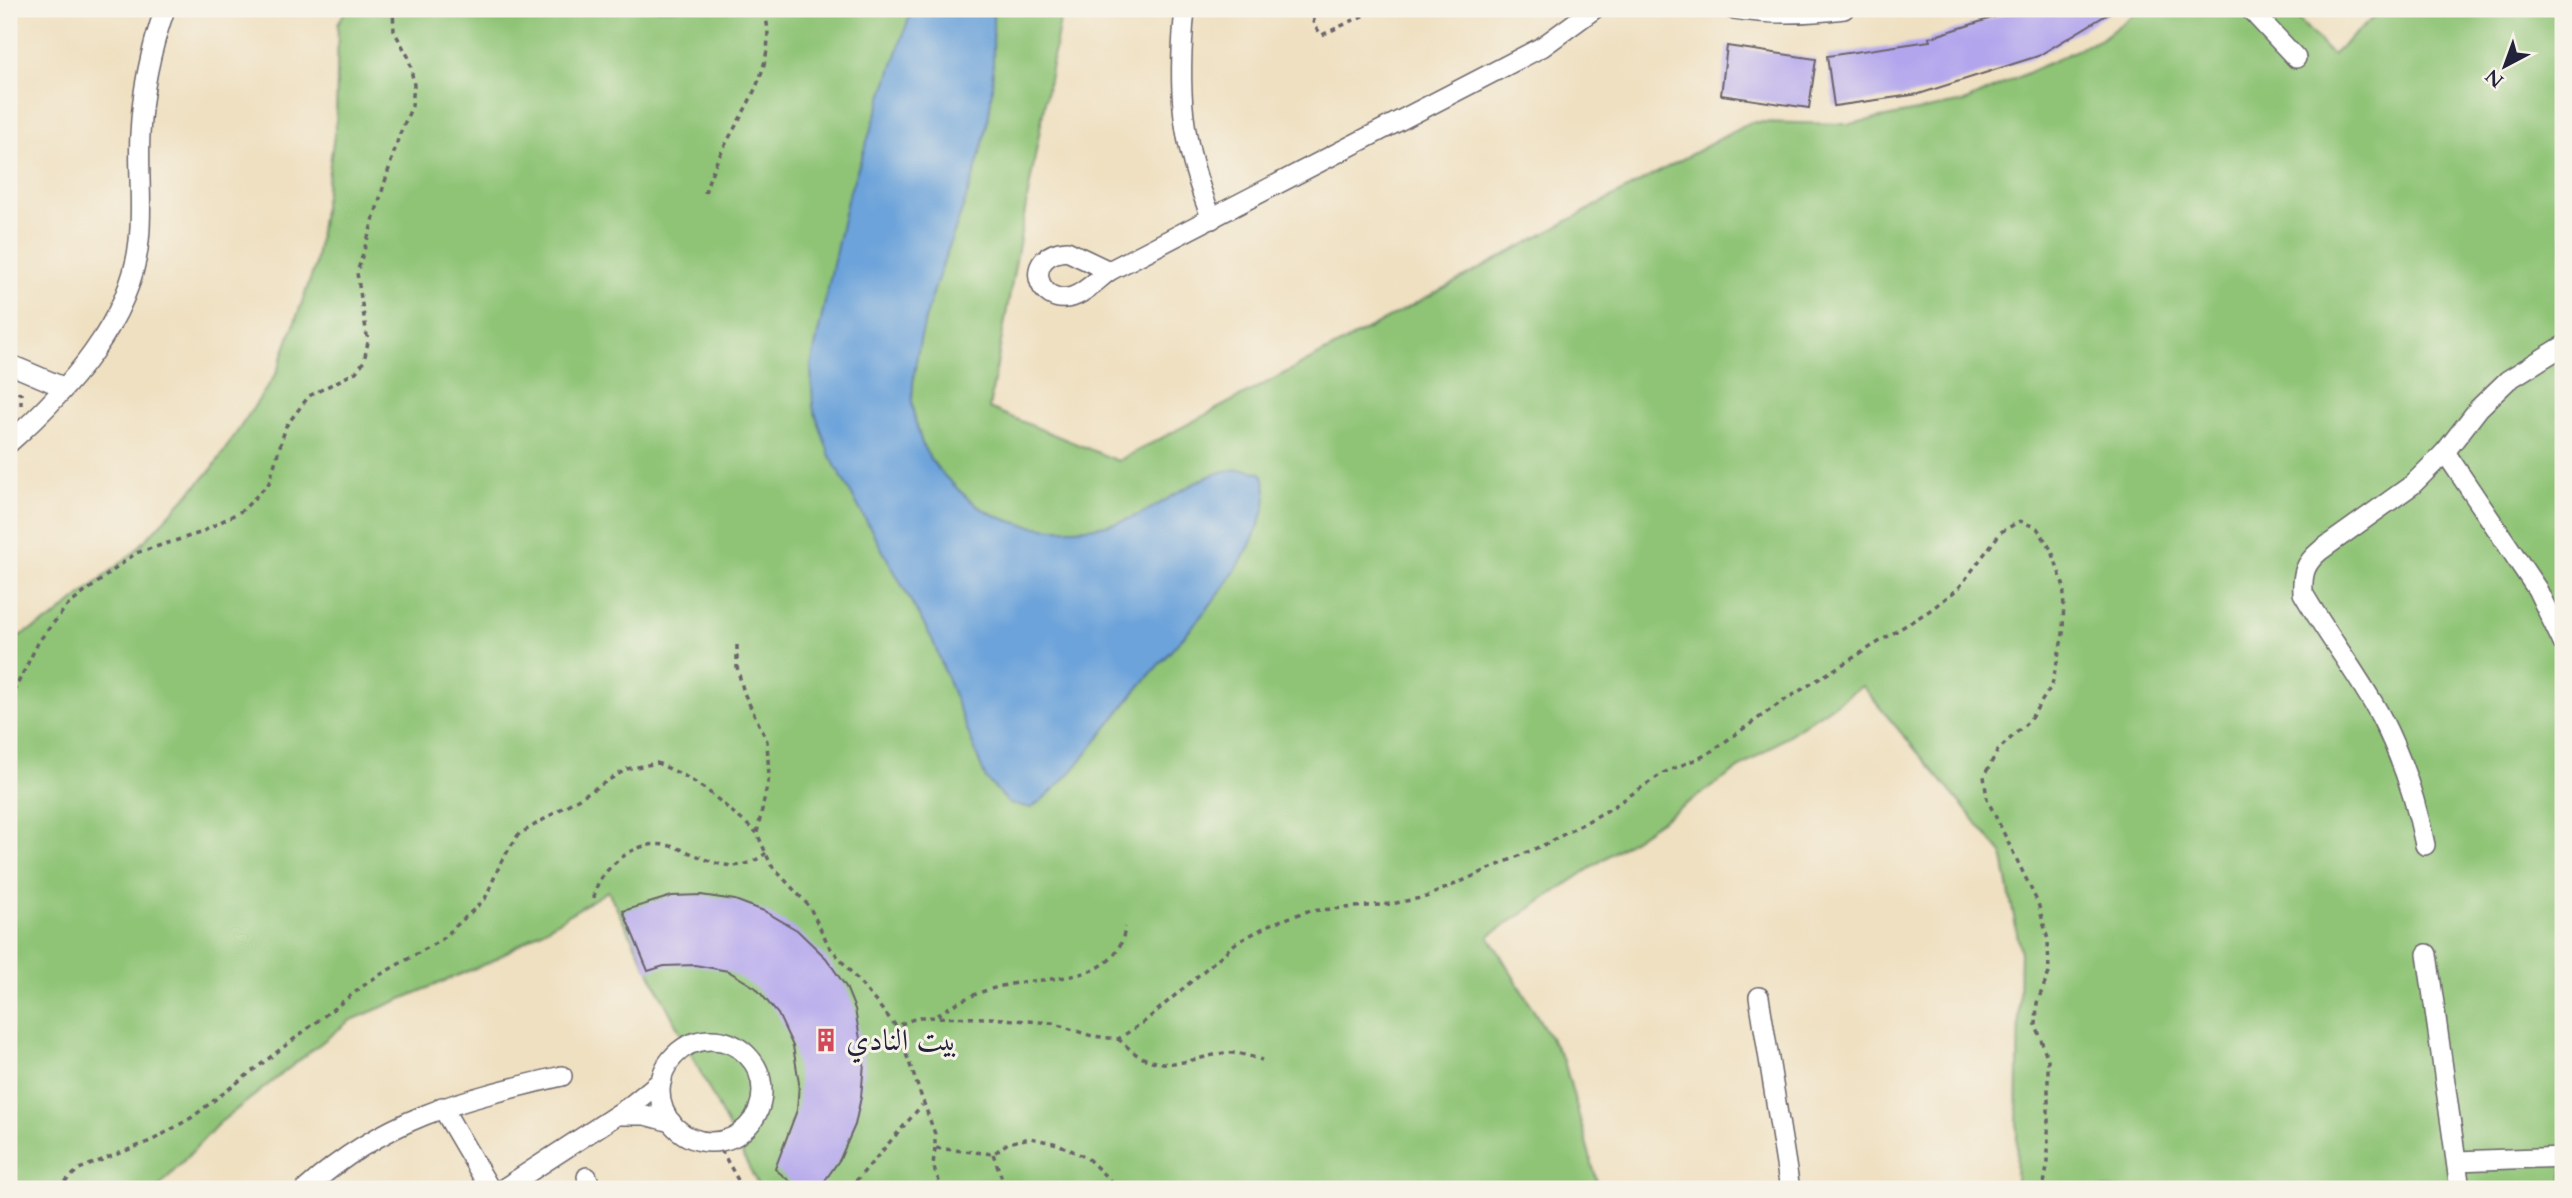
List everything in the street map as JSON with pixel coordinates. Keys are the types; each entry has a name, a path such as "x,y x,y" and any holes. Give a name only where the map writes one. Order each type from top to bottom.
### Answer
{"street":[{"path":"9,443 63,387 112,324 130,284 139,241 140,132 148,75 165,9"},
{"path":"1185,9 1180,81 1182,115 1196,180 1212,219"},
{"path":"1109,271 1542,47 1594,9"},
{"path":"1734,9 1758,13 1811,13 1844,9"},
{"path":"2250,9 2297,58"},
{"path":"2426,845 2414,797 2394,744 2379,715 2307,600 2302,576 2314,555 2412,485 2445,452 2479,408 2508,380 2563,346"},
{"path":"9,364 63,387"},
{"path":"2445,452 2537,589 2563,643"},
{"path":"2427,954 2460,1189"},
{"path":"1759,997 1790,1189"},
{"path":"617,1115 645,1115 671,1122 691,1137 716,1141 739,1134 755,1117 762,1095 759,1072 753,1062 736,1046 725,1041 690,1044 672,1059 662,1080 661,1097 671,1122"},
{"path":"306,1189 330,1168 378,1136 442,1107 562,1076"},
{"path":"503,1189 617,1115 662,1080"},
{"path":"442,1107 490,1189"},
{"path":"2458,1161 2563,1157"}],"path":[{"path":"9,701 39,641 67,606 136,553 200,533 243,510 269,483 285,426 309,396 356,372 364,361 368,342 357,273 399,136 412,106 414,85 409,58 394,31 393,9"},
{"path":"705,193 710,173 764,72 767,21 764,9"},
{"path":"1316,9 1313,24 1322,35 1377,9"},
{"path":"9,387 21,394 21,410"},
{"path":"1118,1039 1144,1022 1236,943 1271,925 1308,911 1391,904 1426,897 1548,843 1611,809 1663,773 1706,755 1780,703 1929,611 1958,589 2001,532 2020,522 2037,528 2052,551 2064,587 2063,634 2052,685 2029,721 1998,750 1984,776 1987,799 2038,902 2048,940 2049,974 2037,1003 2036,1025 2048,1060 2048,1162 2043,1189"},
{"path":"737,645 737,667 744,693 767,741 769,777 757,833"},
{"path":"57,1189 79,1169 153,1140 191,1118 371,980 440,940 485,899 501,862 518,835 627,769 657,763 708,791 757,833 771,865 809,906 829,946 896,1026 922,1105 935,1134 933,1165 942,1189"},
{"path":"594,898 596,884 618,860 649,846 683,848 710,863 730,867 749,864 766,853"},
{"path":"935,1016 960,999 989,990 1087,972 1110,961 1123,945 1125,927"},
{"path":"896,1026 919,1017 935,1016 1052,1023 1092,1037 1118,1039 1139,1056 1160,1062 1198,1061 1224,1054 1244,1055 1262,1060"},
{"path":"849,1189 922,1105"},
{"path":"935,1147 993,1154 1008,1143 1030,1138 1058,1143 1087,1158 1119,1189"},
{"path":"716,1141 743,1189"},
{"path":"993,1154 1006,1189"}],"green space":[{"path":"347,9 1062,9 989,408 1118,461 1751,122 1849,124 1964,102 2101,39 2141,9 2289,9 2332,55 2383,9 2563,9 2563,1189 2016,1189 2020,949 2002,853 1862,686 1489,936 1564,1061 1599,1189 760,1189 608,891 492,961 349,1021 218,1124 157,1189 9,1189 9,641 52,619 134,552 212,469 276,374 315,266 336,122 338,23"}],"water":[{"path":"912,9 993,9 992,82 987,125 968,194 932,296 915,366 913,410 923,445 931,460 978,506 998,517 1044,528 1068,529 1115,523 1151,509 1197,482 1229,470 1262,474 1266,488 1264,509 1257,530 1246,553 1217,597 1131,697 1085,756 1060,784 1031,808 1009,803 986,779 932,639 830,456 813,407 811,366 847,200"}],"building":[{"path":"2020,9 2116,9 2038,56 1919,94 1834,106 1827,56 1930,41 1929,38"},
{"path":"1727,46 1816,59 1809,108 1721,95"},
{"name":"بيت النادي","path":"701,895 735,900 764,911 797,930 826,958 846,987 855,1009 864,1063 861,1097 855,1125 840,1159 819,1189 799,1189 775,1169 797,1110 799,1083 793,1046 778,1014 756,988 728,971 695,965 664,966 648,971 623,911 672,896"}],"place":[{"name":"بيت النادي","path":"826,1040"}]}
